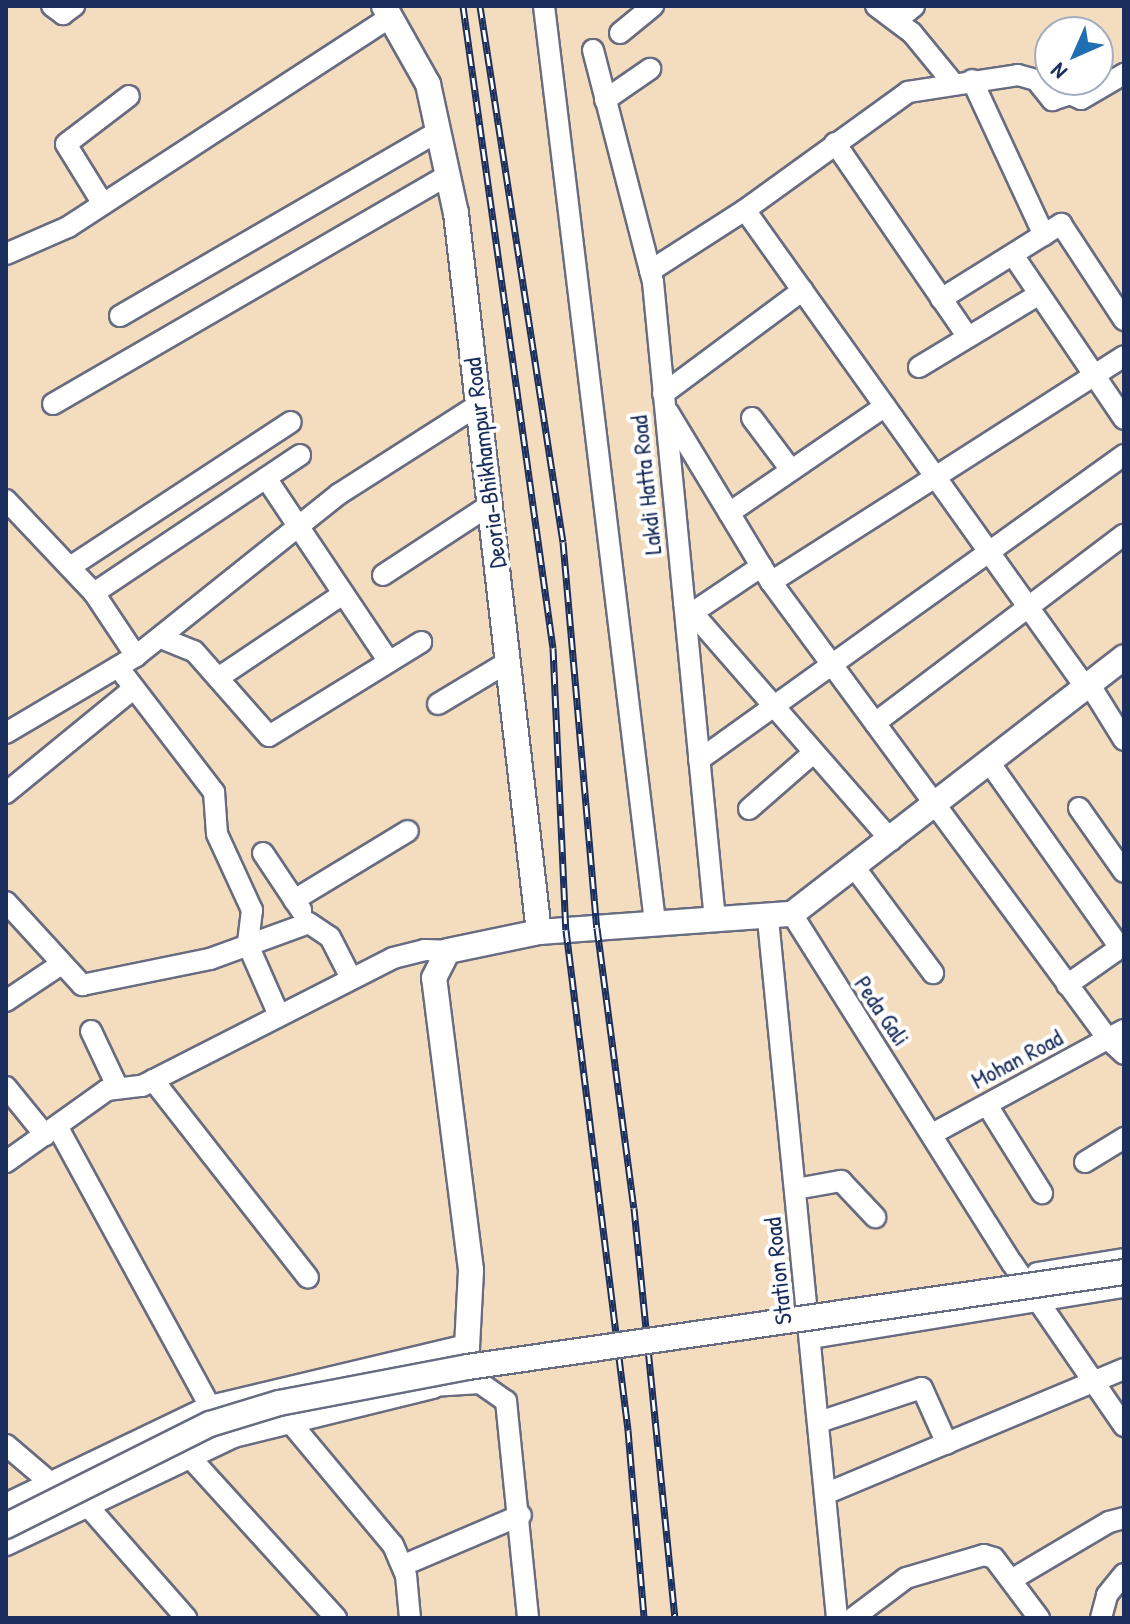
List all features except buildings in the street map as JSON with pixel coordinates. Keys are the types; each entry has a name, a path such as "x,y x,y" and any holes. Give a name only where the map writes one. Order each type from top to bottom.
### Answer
{"main road":[{"name":"Deoria-Bhikhampur Road","path":"387,11 428,84 448,175 539,932"},
{"path":"6,1543 186,1453 290,1422 432,1386 467,1347 471,1270 434,978 448,951 539,932 655,922 780,917 855,868 1086,683 1124,657"},
{"path":"6,1526 210,1424 279,1403 468,1367 1124,1272"},
{"path":"6,1506 211,1408 467,1347"}],"street":[{"path":"52,6 63,14 74,6"},
{"path":"544,6 655,922"},
{"path":"876,6 897,20 962,82 1044,235"},
{"path":"897,20 914,6"},
{"path":"620,33 641,10"},
{"path":"6,254 68,227 387,11"},
{"name":"Lakdi Hatta Road","path":"593,50 650,271 688,608 715,920"},
{"path":"605,100 650,69"},
{"path":"650,271 745,210 895,98 962,82 1027,77 1036,80 1052,100 1070,94 1087,98 1124,74"},
{"path":"103,204 66,144 129,96"},
{"path":"120,316 438,132"},
{"path":"835,143 968,337"},
{"path":"53,404 448,175"},
{"path":"745,210 1124,740"},
{"path":"941,299 1061,224 1067,227 1124,320"},
{"path":"1013,255 1092,377 1124,419"},
{"path":"803,290 663,400 766,574 1067,985 1116,1035 1124,1054"},
{"path":"919,367 1038,295"},
{"path":"891,840 770,708 688,608 766,574 1124,356"},
{"path":"6,733 136,656 301,529 339,494 478,405"},
{"path":"729,513 885,406"},
{"path":"752,418 791,470"},
{"path":"70,567 291,422"},
{"path":"94,593 300,455"},
{"path":"699,760 1124,455"},
{"path":"266,478 389,662"},
{"path":"6,500 94,593 136,656"},
{"path":"383,575 490,505"},
{"path":"875,723 1124,535"},
{"path":"218,678 343,594"},
{"path":"161,638 190,648 269,736 421,642"},
{"path":"438,704 508,662"},
{"path":"118,667 214,792 217,834 252,910 248,945 278,1013"},
{"path":"6,793 133,689"},
{"path":"749,809 812,754"},
{"path":"989,762 1122,946 1067,985"},
{"path":"1079,808 1124,872"},
{"path":"294,900 408,831"},
{"path":"263,853 309,923 330,937 351,978"},
{"path":"855,868 933,973"},
{"path":"6,902 75,981 89,986 248,945 309,923"},
{"name":"Peda Gali","path":"780,917 833,986 934,1133 1020,1275 1124,1426"},
{"name":"Station Road","path":"780,917 796,1189 837,1618"},
{"path":"6,1162 107,1090 153,1080 278,1013 411,952 448,951"},
{"path":"6,1001 60,965"},
{"path":"91,1031 118,1088"},
{"name":"Mohan Road","path":"934,1133 1116,1035"},
{"path":"153,1080 308,1278"},
{"path":"6,1087 51,1131 211,1408"},
{"path":"987,1105 1042,1193"},
{"path":"1085,1162 1124,1138"},
{"path":"796,1189 841,1181 875,1217"},
{"path":"808,1308 1124,1259"},
{"path":"811,1338 1124,1287"},
{"path":"825,1494 1124,1369"},
{"path":"432,1386 480,1383 506,1401 521,1515 528,1618"},
{"path":"819,1422 922,1388 947,1444"},
{"path":"290,1422 393,1545 404,1565 410,1618"},
{"path":"6,1445 52,1484"},
{"path":"186,1453 336,1618"},
{"path":"86,1504 186,1618"},
{"path":"404,1565 521,1515"},
{"path":"1011,1580 1109,1522 1124,1518"},
{"path":"853,1618 906,1578 984,1555 994,1558 1039,1618"},
{"path":"1101,1618 1107,1595 1124,1574"}],"railway":[{"path":"463,6 553,648 566,930 628,1430 644,1618"},
{"path":"480,6 563,542 597,928 634,1208 675,1618"}]}
